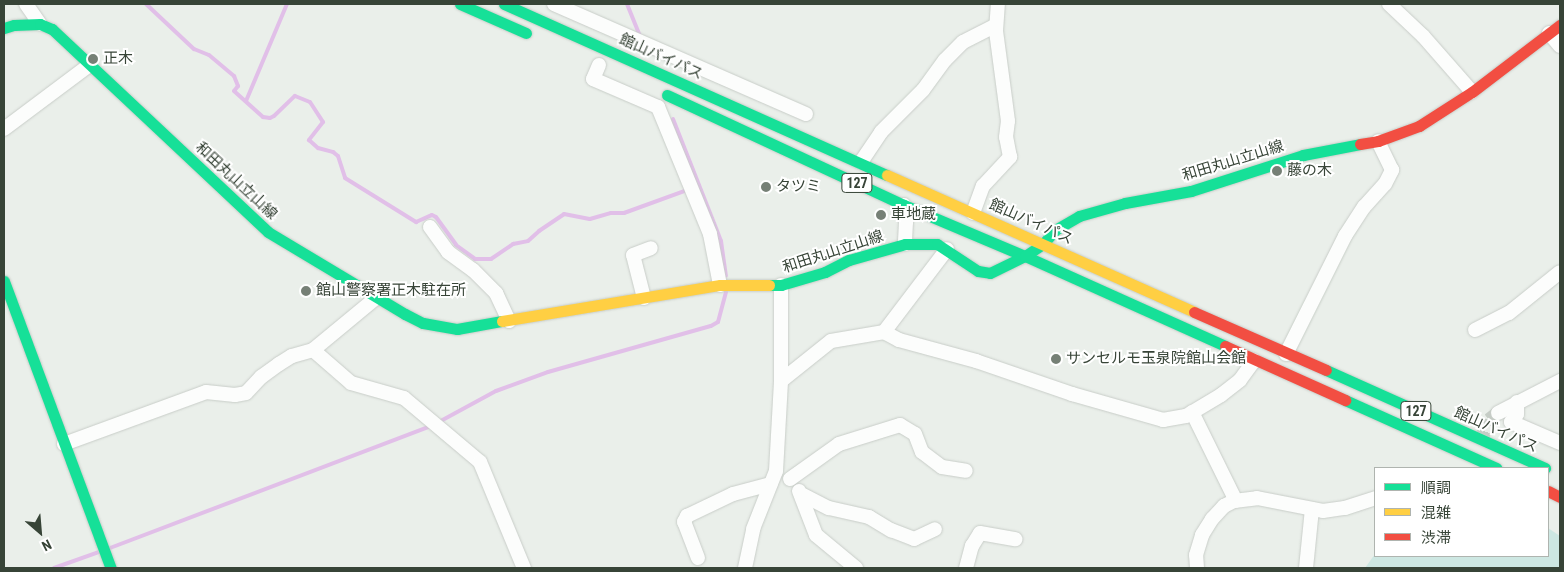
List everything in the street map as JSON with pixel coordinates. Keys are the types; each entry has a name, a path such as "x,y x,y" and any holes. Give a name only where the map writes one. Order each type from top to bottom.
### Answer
{"main road":[{"path":"460,4 538,38"},
{"name":"館山バイパス","path":"504,4 1542,467"},
{"path":"4,28 14,25 40,24"},
{"name":"和田丸山立山線","path":"40,24 61,36 268,232 423,323 440,328 473,328 720,285 781,285 825,272 849,260 905,244 922,242 937,244 978,271 990,273 1025,256 1043,244 1055,230 1079,216 1125,203 1191,191 1303,154 1378,142 1419,126 1472,92 1555,29"},
{"name":"127","path":"654,89 904,205 1025,256 1254,361 1494,467"},
{"path":"4,280 111,568"}],"street":[{"path":"26,4 40,24"},
{"path":"554,4 806,114"},
{"path":"973,213 983,186 1010,157 1006,137 1008,121 996,25 998,4"},
{"path":"1389,4 1423,36 1472,92"},
{"path":"861,162 881,132 907,108 945,60 963,42 996,25"},
{"path":"1555,29 1560,46"},
{"path":"4,129 65,81 91,64"},
{"path":"599,65 593,79 658,107 710,234 720,285"},
{"path":"1286,354 1345,236 1364,207 1385,184 1392,170 1378,142"},
{"path":"904,205 906,222 905,244"},
{"path":"430,227 448,252 473,270 496,293 509,321"},
{"path":"644,298 632,255 651,248"},
{"path":"884,332 947,249"},
{"path":"1475,330 1508,313 1560,272"},
{"path":"745,568 754,529 773,477 781,381 781,285"},
{"path":"64,444 206,392 235,395 246,393 261,377 279,364 292,356 313,350 377,297"},
{"path":"781,381 831,341 884,332 899,340 976,361 1072,394 1163,420 1192,412 1221,395 1240,380 1254,361"},
{"path":"313,350 351,383 404,398 480,462 524,568"},
{"path":"1498,413 1560,381"},
{"path":"1517,402 1517,414 1511,422 1560,442"},
{"path":"1192,412 1236,501"},
{"path":"698,558 684,522 687,516 773,477 790,479 839,444 900,425 915,434 922,452 942,467 966,471"},
{"path":"790,479 803,495 829,508 869,517 891,530 914,539 935,529"},
{"path":"803,495 809,520 816,535 856,568"},
{"path":"1196,568 1196,555 1202,535 1212,519 1224,506 1236,501 1257,498 1323,511 1345,508 1374,498"},
{"path":"1306,568 1312,509"},
{"path":"966,568 972,546 980,533 1015,539"}],"shaded area":[{"path":"1549,529 1560,536 1560,568 1365,568 1374,555 1374,557 1549,557"}],"waterway":[{"path":"146,4 194,49 209,55 234,76 238,86 234,91 263,117 270,118 274,116 295,96 310,102 323,122 309,140 318,148 333,152 338,156 345,178 416,222 432,215 436,217 456,245 475,259 491,259 513,244 528,241 564,214 590,219 611,213 624,213 684,191"},
{"path":"246,101 287,4"},
{"path":"627,4 641,38"},
{"path":"673,119 721,241 726,276"},
{"path":"437,423 496,391 548,372 711,326 718,322 726,292"},
{"path":"110,548 431,426"},
{"path":"54,568 99,552"}],"tunnel":[{"path":"1479,444 1489,420 1498,413"}],"traffic: fast":[{"path":"460,4 526,33"},
{"path":"504,4 887,175"},
{"path":"4,28 14,25 40,24 52,29 268,232 405,314 423,323 457,329 502,321"},
{"path":"667,95 904,205 1025,256 1225,346"},
{"path":"769,285 781,285 825,272 849,260 905,244 937,244 978,271 990,273 1025,256 1043,244 1055,230 1079,216 1125,203 1191,191 1303,155 1360,144"},
{"path":"4,281 111,568"},
{"path":"1326,370 1543,467"},
{"path":"1345,400 1494,467"}],"traffic: slow":[{"path":"887,175 1194,312"},
{"path":"502,321 720,285 769,285"}],"traffic: jam":[{"path":"1360,144 1378,141 1419,126 1472,92 1560,25"},
{"path":"1194,312 1326,370"},
{"path":"1225,346 1345,400"},
{"path":"1549,492 1560,497"}],"place":[{"name":"正木","path":"93,59"},
{"name":"藤の木","path":"1277,171"},
{"name":"タツミ","path":"766,187"},
{"name":"車地蔵","path":"881,215"},
{"name":"館山警察署正木駐在所","path":"306,291"},
{"name":"サンセルモ玉泉院館山会館","path":"1056,359"}]}
